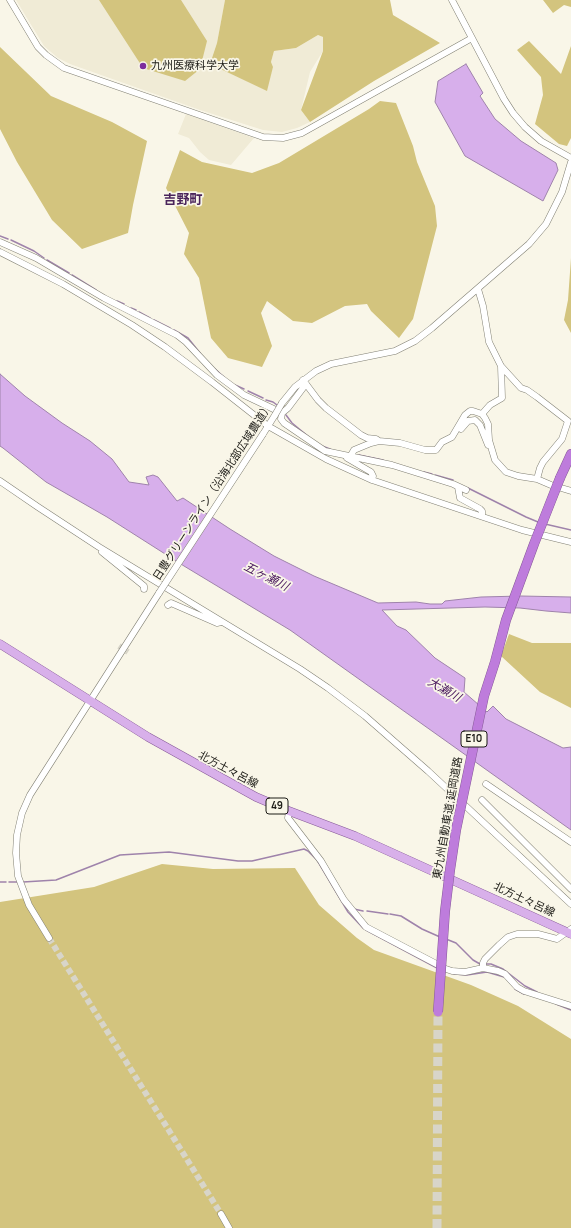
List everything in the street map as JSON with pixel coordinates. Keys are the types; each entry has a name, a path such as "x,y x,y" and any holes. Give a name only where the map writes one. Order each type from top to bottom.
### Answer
{"highway":[{"name":"東九州自動車道;延岡道路","path":"438,1012 445,911 450,870 456,830 484,696 508,612 560,478 571,454"}],"main road":[{"name":"北方土々呂線","path":"0,644 90,702 190,762 256,797 355,836 570,932"}],"street":[{"path":"10,0 38,47 64,68 263,138 283,138 302,134 472,38"},
{"path":"452,0 504,100 513,113 525,127 541,140 571,158"},
{"name":"日豊グリーンライン（沿海北部広域農道）","path":"49,938 29,905 18,876 16,853 17,835 22,813 30,795 159,592 282,403 295,387 304,382 316,371 331,364 395,351 416,341 529,244 546,224 562,192 571,162"},
{"path":"0,242 36,258 104,298 177,335 186,342 217,375 244,395 282,413"},
{"path":"0,252 63,284 132,325 165,347 268,426 326,459 372,480 522,530 571,542"},
{"path":"478,289 490,342 501,366 521,388 527,390 568,421 562,439 543,462 537,479"},
{"path":"482,414 490,405 502,398 501,366"},
{"path":"466,490 433,477 392,465 325,451 314,445 284,423 281,419 282,413 288,408 304,382 322,404 334,414 361,435 379,441 400,443 425,450 436,450 442,442 452,437 459,431 465,422 474,420 480,425 498,464 506,472 518,476 537,479 571,491"},
{"path":"452,437 461,420 468,412 473,411 482,414 488,424 489,440 494,455"},
{"path":"347,456 354,450 379,441"},
{"path":"347,456 371,472 373,476 372,480"},
{"path":"0,481 38,508 99,547 300,669 365,716 466,805 571,904"},
{"path":"458,487 460,498 480,509 482,511 482,516"},
{"path":"99,547 103,554 144,586 144,589"},
{"path":"168,606 171,603 217,623 222,622"},
{"path":"486,784 571,842"},
{"path":"482,800 571,889"},
{"path":"289,811 288,818 321,861 344,900 366,927 446,969 465,972 483,968 505,974 517,987 524,991 571,1006"},
{"path":"483,968 485,959 508,937 517,934 538,934 557,939 570,932"},
{"path":"221,1214 229,1228"}],"shaded area":[{"name":"九州医療科学大学","path":"16,0 225,0 217,43 210,64 266,90 273,67 271,62 274,51 296,48 318,35 323,37 323,51 310,72 301,110 310,122 297,128 282,132 263,130 200,110 70,64 58,58 44,46"},
{"path":"99,0 181,0 207,41 200,69 185,81 143,68"},
{"path":"225,0 390,0 393,15 440,43 374,81 310,122 301,110 323,51 323,37 318,35 296,48 274,51 271,62 273,67 267,91 210,64 217,43"},
{"path":"543,0 571,0 571,7 564,5 553,13"},
{"path":"529,41 561,74 571,46 571,138 567,146 559,144 535,124 543,95 541,77 517,50"},
{"path":"0,47 51,96 112,122 147,141 128,233 82,249 52,220 17,162 0,129"},
{"path":"380,101 396,103 413,146 417,162 435,206 437,226 413,319 399,338 371,311 367,304 345,306 312,323 293,321 267,301 261,313 272,346 262,367 228,358 211,338 199,278 184,254 189,233 166,188 180,150 202,162 252,173 279,163"},
{"path":"186,114 254,138 231,165 209,160 200,152 189,138 178,134"},
{"path":"571,258 571,333 564,320 568,300"},
{"path":"509,634 532,643 571,643 571,708 540,692 501,656"},
{"path":"162,864 213,869 295,868 319,905 357,938 374,950 471,985 518,1006 571,1039 571,1228 0,1228 0,902 94,887"}],"water":[{"path":"466,64 483,93 480,96 495,119 521,141 556,163 558,170 543,201 465,156 435,102 438,81"},
{"path":"0,374 25,396 90,441 112,459 129,482 149,485 146,477 153,475 158,477 177,501 183,498 274,556 314,576 378,603 416,602 442,604 445,601 481,597 571,597 571,613 520,608 485,607 382,610 397,626 406,630 435,658 465,678 464,692 487,712 493,706 506,719 563,748 571,747 571,830 290,630 184,566 107,517 46,482 0,446"}],"waterway":[{"path":"0,236 8,239"},
{"path":"11,240 34,251 44,258"},
{"path":"47,260 69,273"},
{"path":"72,275 96,290"},
{"path":"117,301 124,304"},
{"path":"131,308 136,310"},
{"path":"139,312 150,318"},
{"path":"154,320 170,328"},
{"path":"174,330 188,338 200,353"},
{"path":"215,369 224,377"},
{"path":"235,385 244,389"},
{"path":"248,391 263,398"},
{"path":"266,400 277,405"},
{"path":"286,415 292,423 309,437"},
{"path":"322,446 330,449"},
{"path":"359,455 383,460"},
{"path":"424,472 432,474"},
{"path":"435,475 453,480"},
{"path":"468,488 538,522"},
{"path":"545,524 571,530"},
{"path":"23,882 56,880 120,855 169,852 238,861 252,861 304,849 317,860 348,912 363,928"},
{"path":"0,882 6,882"},
{"path":"9,882 17,882"},
{"path":"354,909 363,911"},
{"path":"367,911 388,914"},
{"path":"390,914 401,916 422,929 440,937"},
{"path":"366,930 437,968"},
{"path":"446,939 456,943 473,960 480,964"},
{"path":"485,964 491,964 503,969 525,986 537,992"},
{"path":"454,974 467,975 487,972 504,977"},
{"path":"515,989 524,994"},
{"path":"556,1004 571,1010"}],"tunnel":[{"path":"119,646 128,652"},
{"path":"49,938 221,1214"},
{"path":"437,1228 438,1012"}],"place":[{"name":"九州医療科学大学","path":"143,66"}],"district":[{"name":"吉野町","path":"183,200"}],"water label":[{"name":"五ヶ瀬川","path":"266,577"},
{"name":"大瀬川","path":"444,690"}]}
